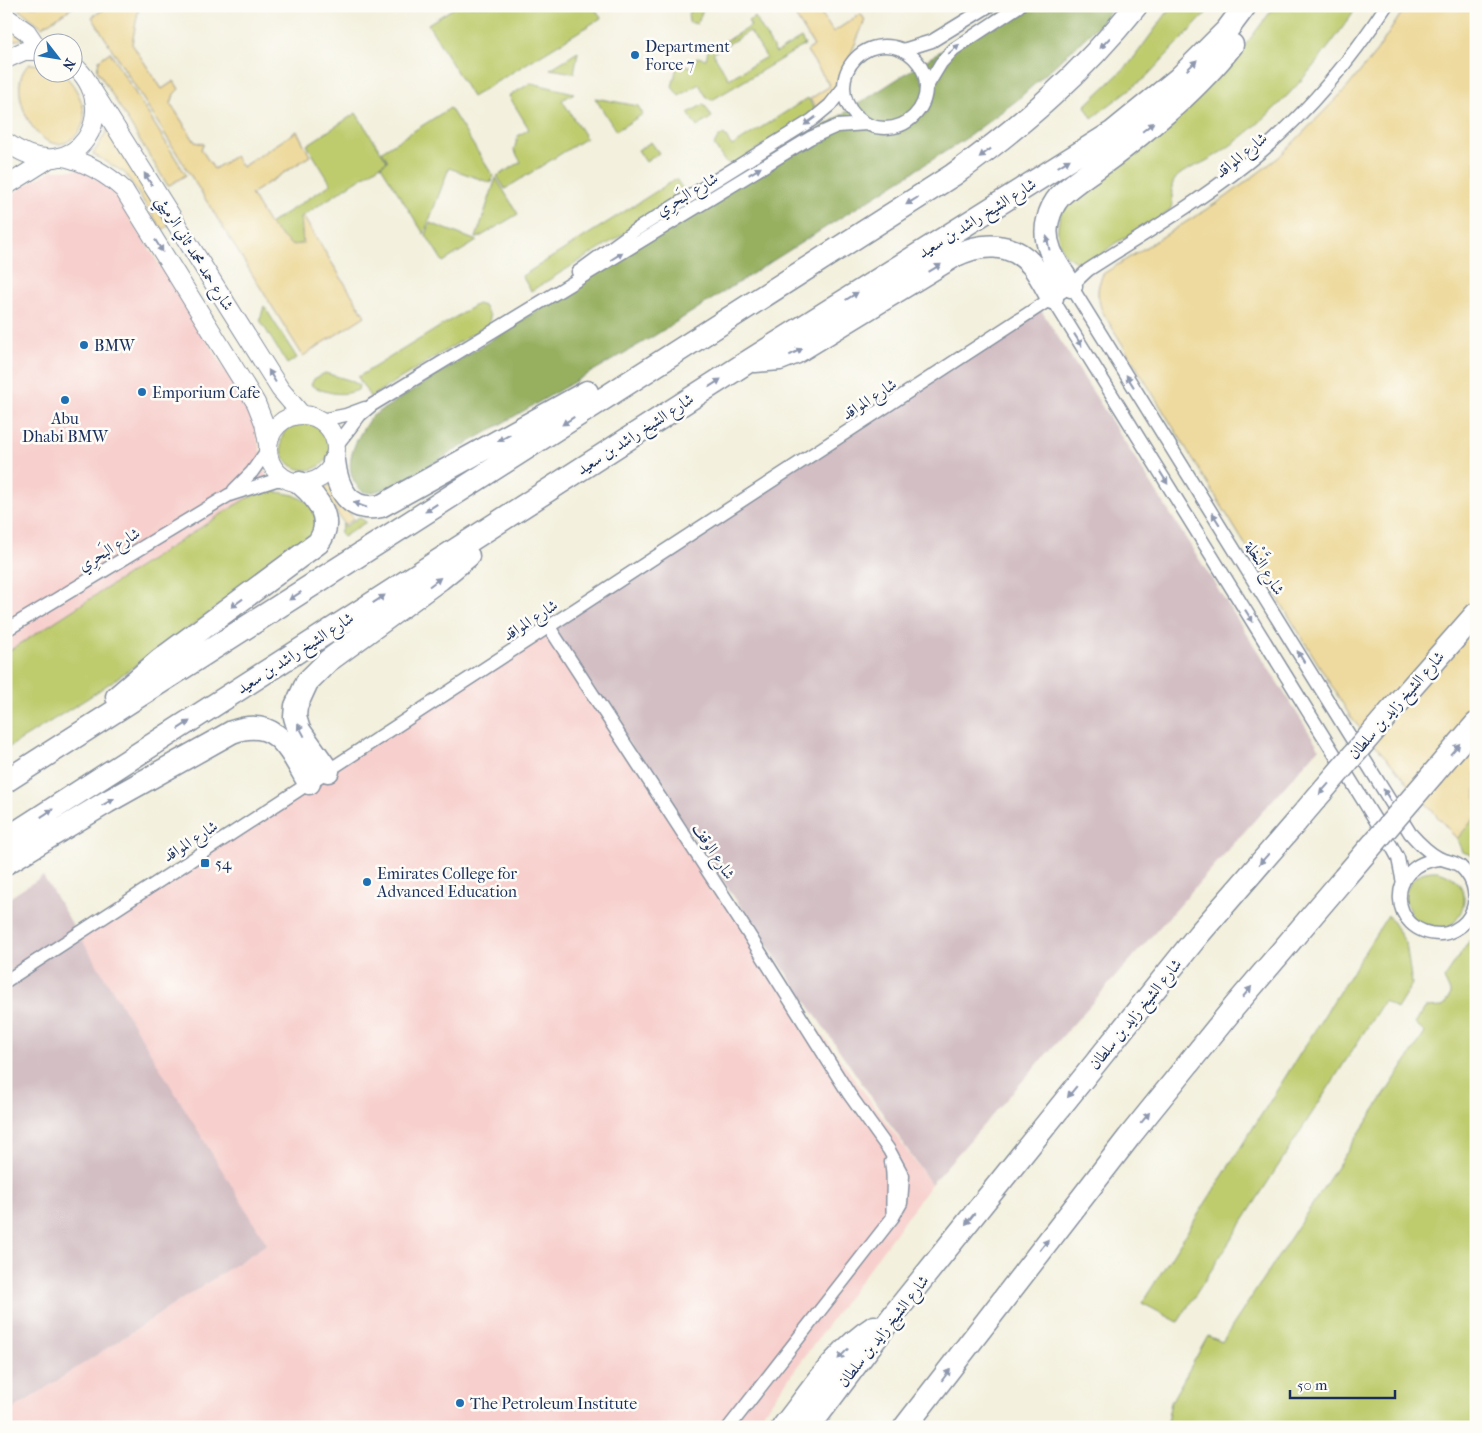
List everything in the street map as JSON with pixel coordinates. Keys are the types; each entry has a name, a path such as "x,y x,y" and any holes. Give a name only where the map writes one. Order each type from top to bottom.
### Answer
{"highway":[{"path":"6,781 953,175 996,144 1076,74 1136,6"},
{"path":"1071,286 1048,248 1046,235 1052,208 1060,196 1174,106 1199,81 1234,41 1241,25 1245,6"},
{"name":"شارع الشيخ راشد بن سعيد","path":"6,839 749,361 1113,132 1178,79 1227,30 1245,6"},
{"path":"749,361 765,362 795,353 954,256 969,249 985,246 1002,247 1017,253 1038,273 1052,298"},
{"path":"335,453 339,485 345,495 354,504 367,508 381,506 762,296"},
{"path":"50,754 160,660 318,543 325,532 325,519 313,496 294,482"},
{"path":"328,771 299,730 295,717 296,706 306,682 328,661 440,579 526,504"},
{"name":"شارع الشيخ زايد بن سلطان","path":"810,1427 895,1313 1187,949 1476,614"},
{"path":"905,1427 1025,1269 1235,1006 1476,724"},
{"path":"6,863 107,802 232,732 244,728 255,727 268,730 279,737 287,746 309,783"},
{"path":"783,1427 824,1374 845,1351 869,1330 895,1313"},
{"path":"910,1427 924,1404"}],"main road":[{"path":"6,16 27,32 32,38"},
{"path":"6,59 24,51 32,51"},
{"name":"شارع حمد محمد ثاني الرميثي","path":"82,74 280,389 302,415"},
{"path":"6,186 56,158 78,149 88,137 94,122 95,104 91,88"},
{"name":"شارع حمد محمد ثاني الرميثي","path":"6,142 34,157 56,158 89,164 124,190 256,403 264,423 268,447"},
{"path":"309,415 321,420 329,427 334,436 335,453 329,470 321,478 311,482 294,482 278,473 271,462 268,447 271,434 276,426 292,416 309,415"}],"street":[{"path":"903,50 932,41 989,6"},
{"path":"926,88 920,66 913,57 903,50 881,46 870,49 851,64 846,74 844,87 850,109 867,124 893,127 906,122 916,113 923,102 926,88 941,63 954,49 1019,6"},
{"name":"شارع المواقد","path":"1071,286 1088,270 1212,190 1263,150 1324,89 1358,47 1386,6"},
{"name":"شارع المواقد","path":"6,981 1052,298 1071,286 1092,277 1205,203 1269,154 1327,97 1362,53 1394,6"},
{"name":"شارع البَحرِي","path":"530,308 634,231 812,120 830,105 844,87"},
{"name":"شارع البَحرِي","path":"335,453 360,415 372,405 810,138 837,126 867,124"},
{"name":"شارع النَّخْلة","path":"1071,286 1410,832 1440,859"},
{"path":"1052,298 1392,847 1398,858 1403,882 1400,900 1402,908 1406,917 1418,929 1430,934 1443,934 1455,930 1465,922 1474,910 1474,886 1468,874 1459,865"},
{"name":"شارع البَحرِي","path":"321,420 372,405"},
{"name":"شارع البَحرِي","path":"229,495 252,472 268,447"},
{"name":"شارع البَحرِي","path":"6,630 229,495 276,480 294,482"},
{"name":"شارع الوقف","path":"549,626 746,930 849,1094 889,1150 894,1175 893,1217 729,1427"},
{"path":"1403,882 1409,872 1418,864 1428,860 1440,859 1450,861 1476,872"}],"shaded area":[{"path":"53,170 84,170 113,191 251,411 272,502 6,706 6,197"},
{"path":"1039,307 1319,748 931,1184 549,627"},
{"path":"549,627 746,930 931,1184 753,1427 6,1427 6,1414 267,1244 69,940"},
{"path":"43,876 267,1244 6,1414 6,900"}],"green space":[{"path":"457,6 594,6 601,18 472,97 428,24"},
{"path":"1011,6 1115,6 1098,26 1016,101 965,139 654,336 393,486 370,493 362,491 354,481 350,465 351,456 357,439 371,417"},
{"path":"1172,6 1213,6 1146,77 1092,118 1085,106 1130,63"},
{"path":"1275,6 1357,6 1318,61 1272,111 1230,146 1176,178 1172,186 1172,206 1170,210 1150,224 1114,244 1089,263 1083,264 1074,261 1062,249 1058,233 1060,216 1067,200 1236,57"},
{"path":"694,7 703,10 697,24 689,22 688,14"},
{"path":"755,17 776,53 801,38 805,45 712,100 707,98 699,84 679,96 672,87 678,63 692,67 697,57 706,59 709,47 715,47 751,26 748,21","holes":["750,31 766,57 729,79 713,53"]},
{"path":"578,52 574,73 550,69"},
{"path":"531,83 574,93 562,100 586,138 505,189 497,176 521,162 514,150 518,136 529,129 509,96"},
{"path":"595,98 638,106 643,114 616,131"},
{"path":"808,98 816,112 733,164 725,162 714,145 718,138 724,134 732,146"},
{"path":"704,104 712,117 697,127 688,113"},
{"path":"450,108 493,176 491,183 449,168 424,234 381,166 388,161 382,151"},
{"path":"356,113 387,161 301,217 303,244 291,245 269,224 331,184 307,145"},
{"path":"651,142 659,153 646,162 638,150"},
{"path":"496,178 518,214 476,238"},
{"path":"676,179 683,189 680,199 531,291 522,276"},
{"path":"430,223 477,241 443,262 426,235"},
{"path":"477,304 484,306 490,316 489,324 370,397 358,377"},
{"path":"264,306 297,358 287,364 260,320"},
{"path":"325,373 359,385 358,390 340,394 322,390 311,385 314,379"},
{"path":"301,420 311,420 324,427 331,440 331,450 324,463 311,470 301,470 292,466 285,459 281,450 281,440 285,431 292,424"},
{"path":"267,490 294,495 313,505 320,523 311,538 174,639 88,698 6,749 6,653 245,499"},
{"path":"359,517 366,522 343,537 340,534 343,523 345,527"},
{"path":"1476,816 1476,856 1462,852 1457,839"},
{"path":"1438,871 1449,875 1462,888 1464,904 1461,913 1447,929 1416,926 1404,898 1406,892 1412,881 1419,874"},
{"path":"1388,915 1406,943 1412,984 1397,1009 1384,1001 1178,1322 1142,1303"},
{"path":"1476,931 1476,1417 1469,1427 1166,1427 1171,1402 1208,1336 1222,1342 1425,1033 1415,1024 1425,1008 1443,1007 1451,994 1444,979"}],"sand":[{"path":"15,6 75,6 42,27"},
{"path":"109,6 139,6 132,44 162,89 174,81 179,89 174,94 171,104 195,142 204,144 201,149 214,169 235,156 242,167 297,131 310,156 251,194 269,224 291,245 303,244 301,217 304,218 365,316 303,356 92,17"},
{"path":"789,6 817,6 833,32 861,14 865,20 836,90 818,111 810,99 830,86 807,51 814,46"},
{"path":"1406,6 1476,6 1476,816 1457,839 1352,719 1102,311 1098,292 1103,274 1226,197 1279,157 1347,88 1377,51"},
{"path":"6,20 30,38 10,41 6,44"},
{"path":"110,52 186,175 168,186 97,70 99,60"},
{"path":"30,64 32,64 32,82 72,83 79,95 84,113 83,124 77,134 64,143 51,142 39,135 29,122 22,106 20,89 22,75"},
{"path":"112,123 176,221 162,230 125,173 93,154"},
{"path":"330,484 354,519 345,525 321,489"}],"place":[{"name":"Department Force 7","path":"635,55"},
{"name":"BMW","path":"84,345"},
{"name":"Emporium Cafe","path":"142,392"},
{"name":"Abu Dhabi BMW","path":"65,400"},
{"name":"54","path":"205,863"},
{"name":"Emirates College for Advanced Education","path":"367,882"},
{"name":"The Petroleum Institute","path":"460,1403"}]}
